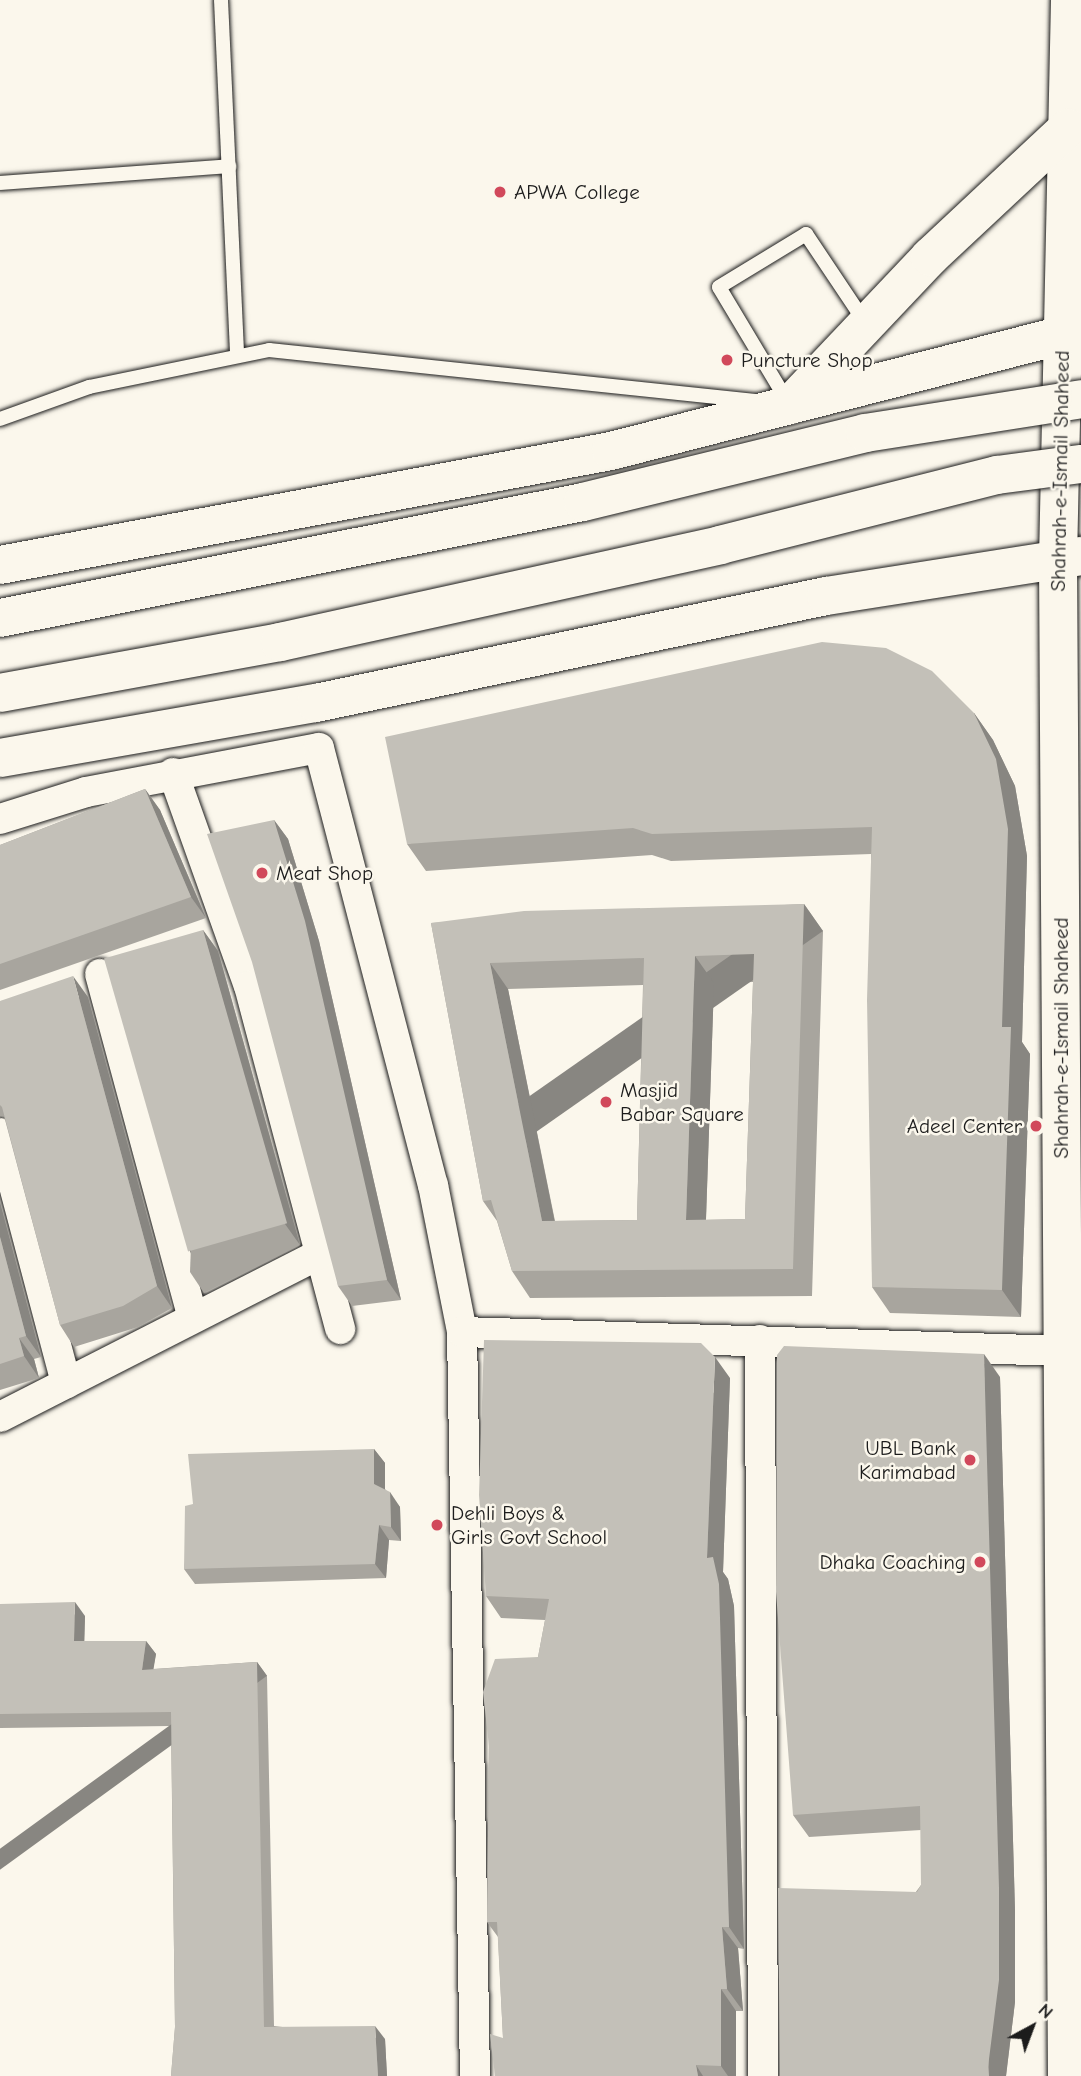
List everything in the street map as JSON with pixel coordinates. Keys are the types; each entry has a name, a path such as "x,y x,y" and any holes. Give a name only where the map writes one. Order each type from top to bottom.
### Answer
{"main road":[{"name":"Shahrah-e-Ismail Shaheed","path":"1067,2076 1064,1351 1070,558 1070,0"},
{"path":"790,405 866,324 1068,128"},
{"path":"0,565 611,451 1071,332"},
{"path":"0,618 583,502 865,433 1081,399"},
{"path":"0,693 293,639 720,545 997,475 1081,464"},
{"path":"0,758 316,704 659,629 1070,558"}],"street":[{"path":"0,819 173,773 319,748 433,1185 462,1332 475,2076"},
{"path":"173,773 216,933 320,1254 340,1329"},
{"path":"100,973 193,1318"},
{"path":"0,1133 66,1383"},
{"path":"0,1417 320,1254"},
{"path":"462,1332 1064,1351"},
{"path":"760,1340 763,2076"}],"lane":[{"path":"221,0 237,356"},
{"path":"0,183 229,166"},
{"path":"790,405 719,287 806,234 866,324"},
{"path":"0,419 89,387 269,350 790,405"}],"building":[{"path":"822,642 886,648 932,671 974,713 996,759 1008,829 1002,1027 1011,1027 1002,1290 872,1287 867,1000 872,827 652,834 633,828 407,844 385,737"},
{"path":"145,789 191,897 0,964 0,845"},
{"path":"274,820 305,921 387,1280 338,1286 252,962 207,834"},
{"path":"804,904 793,1269 512,1271 491,1200 483,1201 431,923 524,911","holes":["754,954 745,1219 686,1220 695,956","644,958 637,1220 542,1221 490,963"]},
{"path":"203,930 287,1223 188,1252 104,958"},
{"path":"73,976 157,1286 123,1306 60,1325 0,1105 0,1001"},
{"path":"0,1237 26,1336 19,1338 24,1356 0,1364"},
{"path":"484,1340 701,1343 715,1357 707,1558 713,1557 719,1584 729,1927 722,1927 727,1989 721,1989 721,2066 696,2065 698,2076 495,2076 490,2034 503,2038 497,1922 487,1922 489,1746 483,1692 495,1659 538,1657 549,1599 486,1596 479,1495"},
{"path":"784,1346 984,1354 999,1888 999,1980 989,2076 780,2076 778,1888 917,1892 921,1885 920,1806 793,1815 776,1592 777,1355"},
{"path":"374,1449 374,1484 390,1492 391,1527 379,1525 375,1564 184,1569 185,1506 193,1504 188,1454"},
{"path":"75,1602 74,1641 146,1641 142,1670 257,1662 264,2027 375,2026 378,2076 171,2076 175,2027 171,1712 0,1714 0,1604"}],"place":[{"name":"APWA College","path":"500,192"},
{"name":"Puncture Shop","path":"727,360"},
{"name":"Meat Shop","path":"262,873"},
{"name":"Masjid Babar Square","path":"606,1102"},
{"name":"Adeel Center","path":"1036,1126"},
{"name":"UBL Bank Karimabad","path":"970,1460"},
{"name":"Dehli Boys & Girls Govt School","path":"437,1525"},
{"name":"Dhaka Coaching","path":"980,1562"}]}
